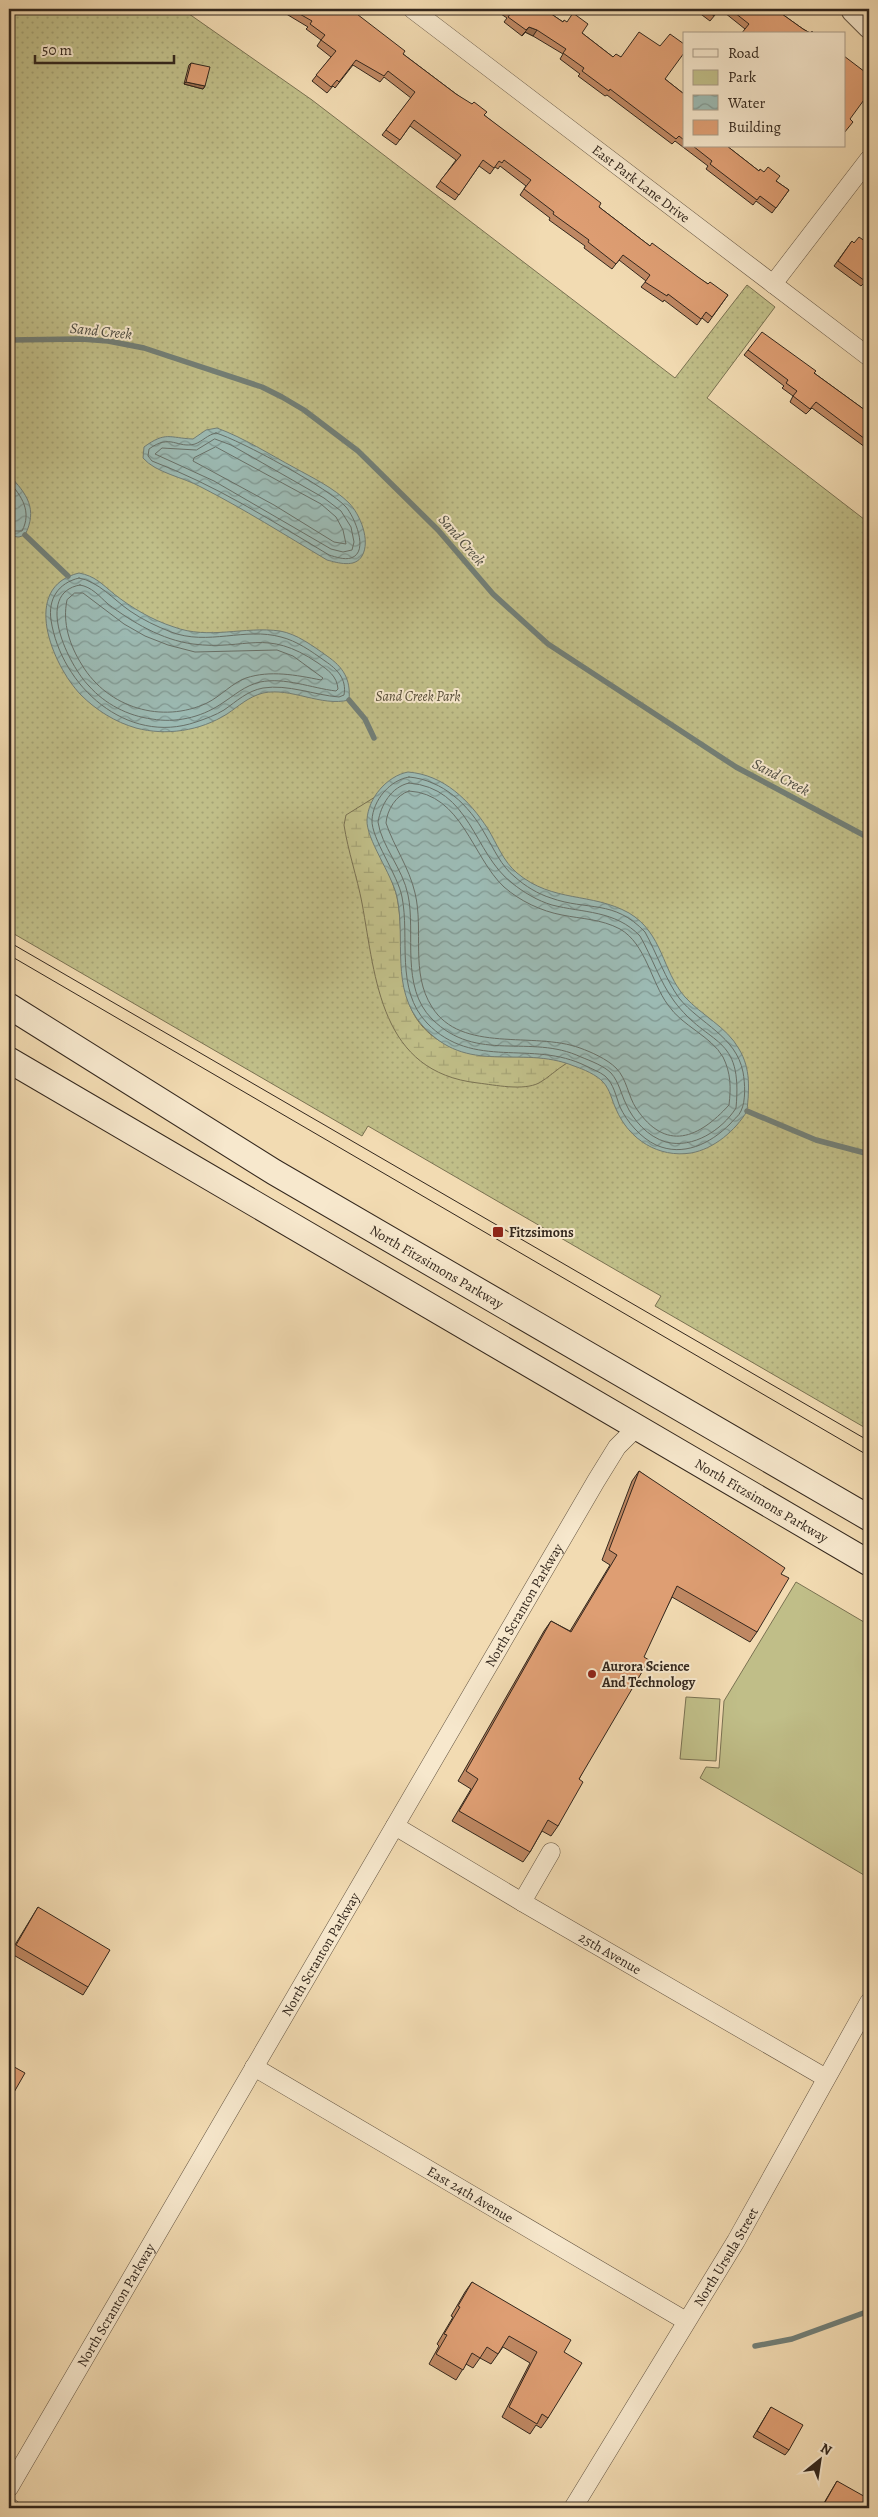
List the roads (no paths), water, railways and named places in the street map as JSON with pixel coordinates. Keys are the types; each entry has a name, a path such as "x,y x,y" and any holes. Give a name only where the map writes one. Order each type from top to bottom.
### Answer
{"main road":[{"name":"North Fitzsimons Parkway","path":"9,1006 274,1172 869,1518"},
{"name":"North Fitzsimons Parkway","path":"9,1060 869,1563"}],"street":[{"name":"East Park Lane Drive","path":"412,9 869,357"},
{"path":"858,13 869,27"},
{"path":"773,284 869,158"},
{"name":"North Scranton Parkway","path":"9,2488 617,1447 637,1427"},
{"name":"25th Avenue","path":"395,1826 522,1902 826,2078"},
{"path":"522,1902 551,1852"},
{"name":"North Ursula Street","path":"573,2508 736,2241 869,2002"},
{"name":"East 24th Avenue","path":"254,2067 686,2321"}],"water":[{"path":"217,428 247,441 316,480 349,503 357,514 365,536 364,550 359,560 346,564 327,560 233,504 194,483 155,467 143,458 144,447 158,439 168,437 193,439 206,430"},
{"path":"9,475 29,502 31,517 29,526 25,535 19,537 9,536"},
{"path":"79,573 90,576 98,581 142,613 187,631 213,633 267,630 280,631 299,638 327,656 342,669 349,686 349,700 328,701 284,693 263,693 248,699 217,720 194,728 171,732 136,728 113,719 93,706 70,682 52,647 47,628 46,610 50,594 61,581"},
{"path":"408,772 433,778 464,799 481,818 508,863 517,873 544,889 615,906 640,921 649,931 677,987 691,1004 728,1034 739,1049 746,1064 748,1079 747,1111 731,1132 716,1143 700,1151 679,1154 668,1153 646,1144 629,1130 605,1085 600,1079 590,1073 554,1060 495,1057 457,1050 439,1041 422,1025 412,1011 402,980 397,897 371,837 367,820 371,804 380,789 393,778"}],"waterway":[{"name":"Sand Creek","path":"9,340 81,339 108,341 144,348 262,387 282,397 304,410 358,451 438,530 493,594 548,644 736,767 869,838"},
{"path":"25,535 68,576"},
{"path":"349,700 365,719 374,738"},
{"path":"747,1111 816,1140 869,1154"},
{"path":"755,2346 792,2339 869,2311"}],"tram line":[{"path":"9,942 869,1441"},
{"path":"9,955 869,1456"}],"place":[{"name":"Fitzsimons","path":"498,1232"},
{"name":"Aurora Science And Technology","path":"592,1674"}],"park label":[{"name":"Sand Creek Park","path":"418,696"}]}
